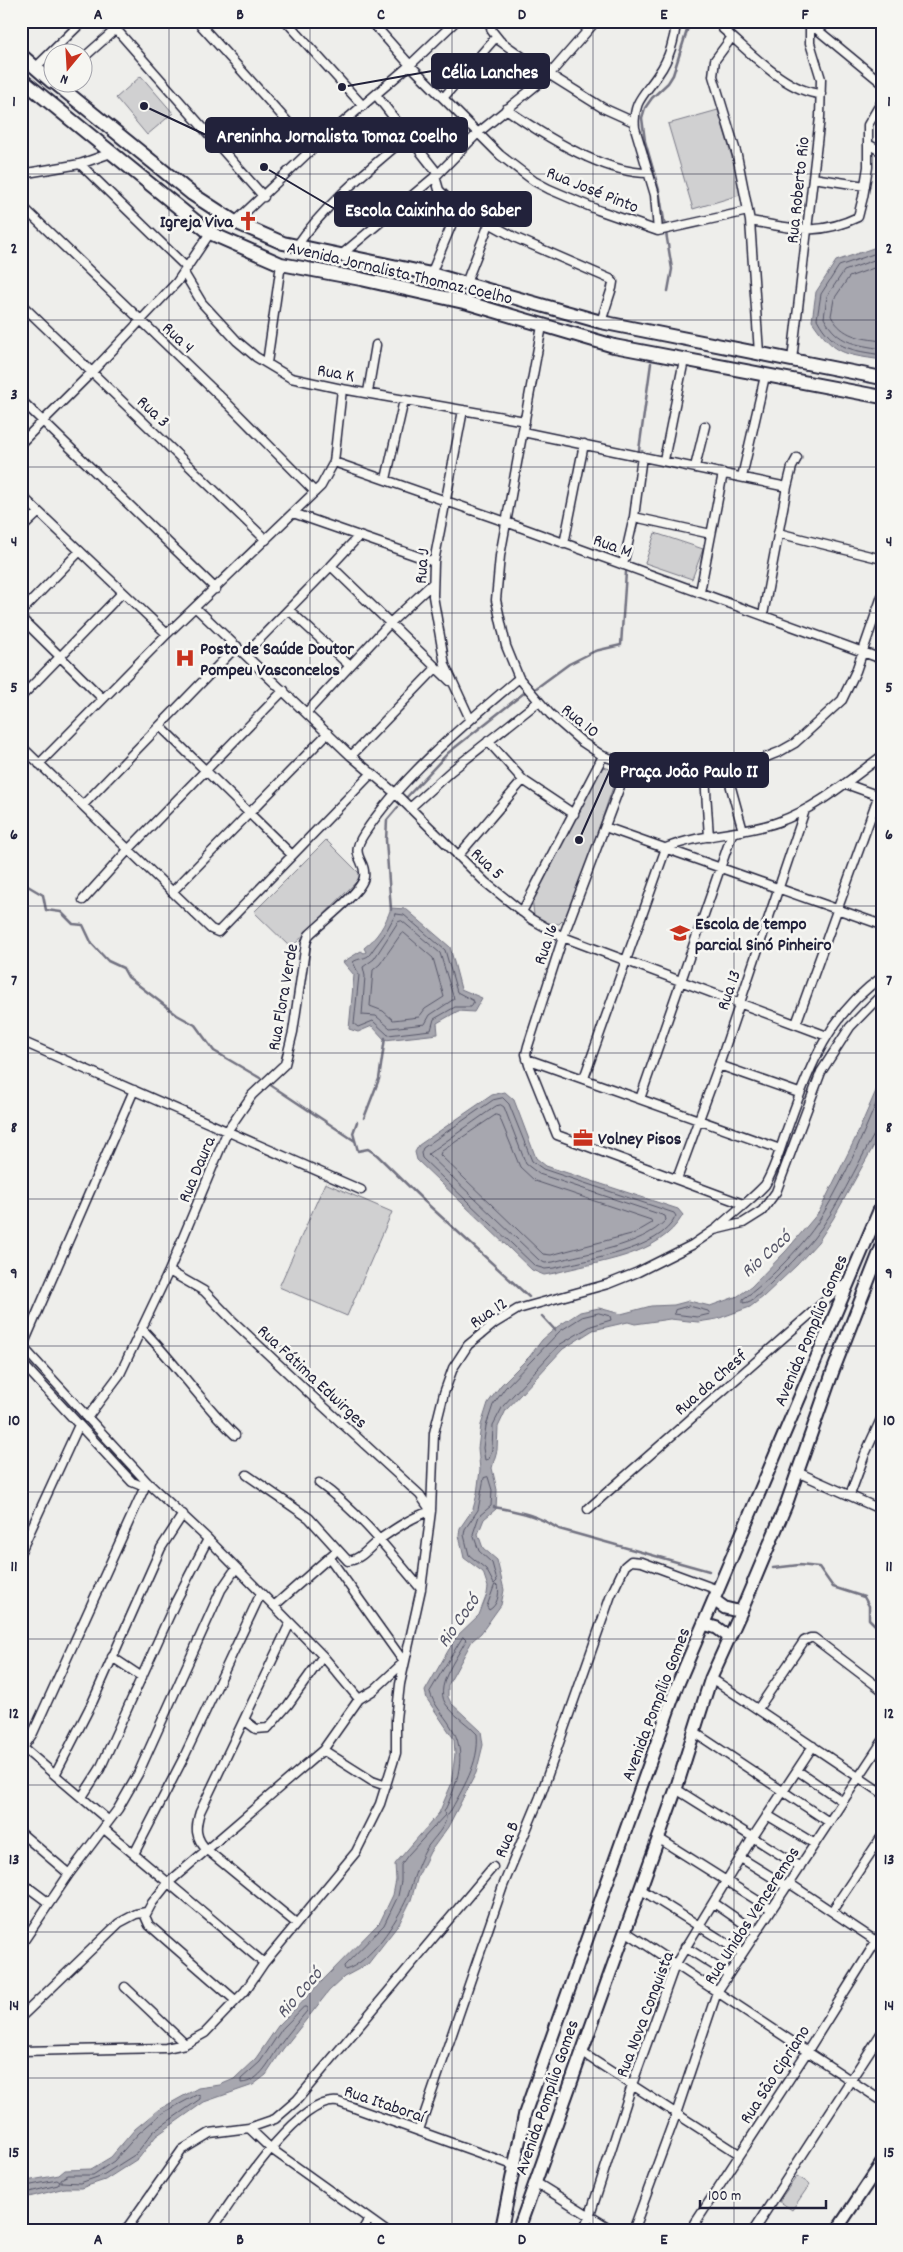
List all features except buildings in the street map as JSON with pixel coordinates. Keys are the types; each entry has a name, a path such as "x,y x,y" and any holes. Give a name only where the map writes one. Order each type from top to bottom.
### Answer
{"main road":[{"name":"Avenida Jornalista Thomaz Coelho","path":"21,55 42,73"},
{"name":"Avenida Jornalista Thomaz Coelho","path":"21,79 210,233 281,264 493,309 607,345 882,397"},
{"name":"Avenida Jornalista Thomaz Coelho","path":"66,92 192,194 235,222 253,231 296,246 425,272 601,322 877,377"},
{"path":"414,291 425,272"},
{"path":"440,297 446,278"},
{"path":"845,391 848,371"},
{"path":"869,395 877,377"},
{"name":"Avenida Pompílio Gomes","path":"501,2231 513,2165 531,2095 677,1686 882,1204"},
{"name":"Avenida Pompílio Gomes","path":"518,2231 580,2052 676,1789 711,1678 786,1505 833,1371 882,1246"},
{"path":"716,1595 725,1608 741,1612"},
{"path":"704,1624 717,1628 729,1637"}],"street":[{"path":"35,68 83,21"},
{"path":"92,50 125,21"},
{"path":"197,21 312,150"},
{"path":"286,21 363,106"},
{"name":"Rua José Pinto","path":"371,21 410,65 507,160 542,185 589,206 660,230"},
{"path":"235,222 264,197 312,150 410,65 456,21"},
{"path":"489,21 496,37 549,75 603,108 634,122"},
{"path":"340,255 436,175 479,132 549,75 596,21"},
{"path":"676,21 668,56 659,74 642,94 635,110 634,122 655,195 660,230 717,216 748,211"},
{"path":"718,21 720,26 782,78 798,88 821,94"},
{"path":"809,23 882,83"},
{"name":"Rua Roberto Rio","path":"792,360 808,230 821,94 819,67 810,43 809,23"},
{"path":"116,29 264,197"},
{"path":"732,36 715,60 713,76 737,155 750,221 759,353"},
{"path":"444,97 496,37"},
{"path":"376,94 409,136 436,175 443,196 489,224 610,279 613,284 601,322"},
{"path":"750,221 808,230 830,228 858,217 866,186 869,153 868,125 882,102"},
{"path":"506,109 534,129 565,146 624,170 648,173"},
{"path":"296,246 316,221 347,190 409,136"},
{"path":"868,144 882,152"},
{"path":"21,174 80,164 111,153"},
{"path":"80,164 185,271"},
{"path":"813,178 866,186"},
{"name":"Rua 4","path":"21,205 227,403 315,492"},
{"path":"425,272 459,207"},
{"path":"466,283 489,224"},
{"path":"21,443 141,321 185,271 210,233"},
{"path":"267,363 281,264"},
{"name":"Rua K","path":"185,271 202,303 237,341 291,378 342,389 368,392 525,421"},
{"name":"Rua 3","path":"21,304 266,540"},
{"name":"Rua 10","path":"542,326 500,556 496,600 506,646 519,678 538,702 565,729 603,756 650,771 705,776 728,773 779,752 795,742 830,713 842,700 851,685 882,596"},
{"path":"368,392 376,345"},
{"path":"664,460 684,360"},
{"path":"742,478 765,376"},
{"path":"40,764 102,698 216,589 328,477 334,462 342,389"},
{"path":"21,400 216,589"},
{"path":"386,479 404,400"},
{"name":"Rua J","path":"463,410 444,500 434,562 433,596 442,656 470,719"},
{"path":"695,467 705,426"},
{"path":"523,432 786,487"},
{"path":"564,544 584,444"},
{"path":"623,565 634,517 642,456"},
{"path":"763,615 786,487 793,464 797,458"},
{"name":"Rua M","path":"334,462 506,522 882,659"},
{"path":"700,592 723,473"},
{"path":"21,495 167,634"},
{"path":"21,529 38,512"},
{"path":"293,513 434,562"},
{"path":"634,517 710,534"},
{"path":"778,533 882,559"},
{"path":"245,654 358,536"},
{"path":"21,612 80,551"},
{"path":"331,566 454,685"},
{"path":"307,712 390,623 433,583"},
{"path":"21,697 122,593"},
{"name":"Rua 5","path":"196,608 351,756 395,793 458,856 522,912 563,937 625,962 682,980 827,1036"},
{"path":"288,610 350,666"},
{"path":"21,618 102,698"},
{"path":"83,805 237,646"},
{"path":"351,756 436,668"},
{"path":"395,793 470,719 519,678"},
{"path":"83,900 129,849 284,690"},
{"path":"410,808 488,741 538,702"},
{"path":"160,726 292,855"},
{"path":"172,892 248,812 328,733"},
{"path":"488,741 523,780 574,814"},
{"path":"21,746 211,929 218,932 372,773"},
{"path":"522,912 603,756"},
{"path":"666,848 691,840 732,834 778,822 805,810 846,784 882,756"},
{"name":"Rua 16","path":"527,1059 526,1054 532,1032 563,937 628,765"},
{"path":"728,773 743,831"},
{"path":"705,776 709,837"},
{"path":"458,856 523,780"},
{"path":"846,784 880,796"},
{"path":"796,1024 880,796 882,786"},
{"name":"Rua Flora Verde","path":"228,1130 252,1095 284,1064 293,1032 306,943 309,935 350,897 362,882 364,872 356,852 358,844 395,793"},
{"name":"Rua 13","path":"677,1179 719,1065 805,810"},
{"path":"605,827 882,925"},
{"path":"640,1098 722,869 732,834"},
{"path":"584,1078 666,848"},
{"name":"Rua 12","path":"185,2044 205,2033 245,1991 264,1963 356,1852 365,1838 386,1786 396,1753 396,1719 404,1662 420,1589 431,1511 433,1446 437,1419 448,1380 468,1345 495,1323 518,1309 608,1284 638,1272 692,1245 714,1230 742,1204 756,1196 765,1185 780,1149 812,1060 827,1036 860,995 882,977"},
{"name":"Rua 12","path":"714,1230 743,1223 752,1218 771,1201 784,1174 821,1072 850,1027 882,994"},
{"name":"Rua Daura","path":"21,1041 228,1130 169,1271 142,1329 112,1387 87,1418"},
{"path":"527,1059 780,1149"},
{"path":"527,1059 557,1135 742,1204"},
{"path":"719,1065 800,1093"},
{"path":"134,1090 22,1347 147,1482 183,1514 274,1606 322,1656 359,1699"},
{"path":"228,1130 361,1190"},
{"name":"Rua Fátima Edwirges","path":"169,1271 195,1284 204,1291 290,1375 420,1495 431,1511"},
{"name":"Rua da Chesf","path":"588,1509 852,1278"},
{"path":"142,1329 163,1350 218,1418 235,1435"},
{"path":"21,1362 132,1482 142,1486 147,1482"},
{"path":"850,1495 865,1454 882,1417"},
{"path":"21,1551 79,1425"},
{"path":"797,1472 882,1510"},
{"path":"247,1475 309,1518 348,1561"},
{"path":"110,1821 22,1747 33,1733 147,1482"},
{"path":"319,1483 334,1494 380,1539 420,1589"},
{"path":"335,1565 354,1560 380,1539 416,1516 431,1511"},
{"path":"55,1775 112,1657 161,1548 183,1514"},
{"path":"82,1797 100,1769 176,1601 208,1539"},
{"path":"274,1606 339,1550"},
{"path":"235,2000 149,1924 145,1920 146,1912 168,1883 323,1750 359,1699 374,1690 404,1662 329,1557"},
{"name":"Rua B","path":"419,2130 503,1886 540,1797 616,1582 628,1562 635,1560 716,1595"},
{"path":"21,1945 69,1874 110,1821 138,1774 218,1597 236,1568"},
{"path":"134,1854 172,1783 261,1593"},
{"path":"290,1623 200,1812 196,1829 200,1842 207,1850 296,1924"},
{"path":"758,1709 804,1641 810,1638 814,1638 882,1690"},
{"path":"244,1720 256,1729 268,1728 288,1704 322,1656"},
{"path":"112,1657 142,1676"},
{"path":"711,1678 882,1793"},
{"path":"694,1732 829,1822"},
{"name":"Rua Unidos Venceremos","path":"633,2231 676,2114 717,1992 882,1742"},
{"name":"Rua Nova Conquista","path":"583,2231 675,1965 753,1837 813,1746"},
{"path":"323,1750 372,1781 386,1786"},
{"path":"798,1771 842,1801"},
{"path":"676,1789 800,1867"},
{"path":"767,1815 815,1844"},
{"path":"104,1829 264,1963"},
{"path":"21,1834 69,1874"},
{"path":"832,1911 882,1836"},
{"path":"658,1838 771,1910"},
{"path":"741,1858 832,1911 879,1943"},
{"path":"125,2231 182,2150 210,2133 249,2128 275,2119 297,2100 494,1867"},
{"path":"21,1882 49,1903"},
{"path":"640,1889 742,1953"},
{"path":"714,1903 756,1932"},
{"path":"21,2017 119,1923 136,1914 146,1912"},
{"path":"625,1931 882,2101"},
{"name":"Rua São Cipriano","path":"690,2231 879,1943 882,1932"},
{"path":"686,1947 728,1974"},
{"path":"125,1987 185,2044"},
{"path":"752,2231 882,2032"},
{"path":"21,2051 166,2048 185,2044"},
{"path":"580,2052 739,2154"},
{"name":"Rua Itaboraí","path":"211,2231 270,2148 303,2116 322,2104 330,2102 338,2102 513,2165"},
{"path":"249,2128 270,2148 386,2231"},
{"path":"836,2231 882,2162"},
{"path":"535,2182 614,2231"},
{"path":"362,2231 370,2219"}],"shaded area":[{"path":"141,76 173,113 147,135 116,98"},
{"path":"718,110 743,194 693,209 668,124"},
{"path":"655,533 703,549 692,579 645,563"},
{"path":"604,767 613,770 616,774 615,781 570,913 559,924 548,923 534,915 532,898 599,770"},
{"path":"326,840 362,876 291,948 254,912"},
{"path":"325,1183 392,1212 347,1316 279,1287"},
{"path":"797,2176 810,2184 792,2210 779,2201"}],"water":[{"path":"882,245 882,360 841,351 827,341 812,321 816,292 836,261"},
{"path":"391,908 406,909 450,947 461,989 482,998 474,1012 458,1011 437,1023 438,1034 385,1040 372,1026 358,1032 349,1029 354,975 343,962 361,951 366,952 364,948 380,930"},
{"name":"Rio Cocó","path":"882,1077 882,1131 833,1219 818,1242 763,1297 750,1307 717,1319 698,1322 670,1319 635,1324 628,1322 593,1330 563,1349 506,1410 498,1427 497,1450 492,1468 497,1490 496,1509 484,1519 478,1534 483,1548 497,1560 504,1590 501,1605 481,1633 472,1641 448,1685 448,1697 451,1703 481,1731 483,1745 476,1773 448,1827 430,1852 418,1876 411,1900 399,1924 368,1964 344,1977 329,1991 283,2049 266,2075 253,2085 204,2102 156,2136 139,2158 105,2180 81,2188 65,2188 21,2199 21,2182 59,2175 65,2170 91,2169 111,2157 135,2129 158,2110 198,2088 220,2085 234,2079 256,2058 278,2026 380,1922 393,1895 396,1880 395,1864 439,1813 451,1785 455,1754 454,1739 427,1699 425,1691 456,1637 479,1615 487,1594 488,1587 483,1572 464,1558 459,1535 460,1528 473,1509 477,1494 480,1470 478,1448 481,1425 488,1403 501,1385 530,1356 542,1340 557,1327 580,1312 599,1308 621,1314 651,1306 674,1305 689,1301 710,1306 738,1296 751,1287 786,1251 819,1212 855,1139"},
{"path":"505,1092 514,1100 536,1158 546,1166 678,1209 683,1215 672,1229 659,1240 643,1249 555,1273 544,1275 532,1270 417,1160 415,1152 419,1145 492,1095"}],"waterway":[{"path":"668,291 672,269 659,190 645,141 642,118 645,108 652,98 668,83 673,75 690,21"},
{"path":"639,450 651,363"},
{"path":"535,689 569,664 595,651 621,645 626,572"},
{"path":"405,799 448,753 524,693"},
{"path":"391,910 386,840 387,820 398,807"},
{"path":"21,882 43,895 46,910 61,912 73,924 83,925 92,944 108,961 123,968 128,977 177,1015 195,1025 214,1051 260,1078"},
{"path":"364,1118 379,1079 385,1038"},
{"path":"269,1084 355,1141"},
{"path":"357,1122 353,1133 358,1151 368,1149 377,1155 529,1297"},
{"path":"542,1316 555,1330"},
{"path":"494,1507 520,1512 559,1529 709,1571"},
{"path":"773,1568 799,1565 819,1567 833,1587 864,1597 869,1606 869,1619 879,1629 878,1639 882,1644"}],"place":[{"name":"Célia Lanches","path":"342,87"},
{"name":"Areninha Jornalista Tomaz Coelho","path":"144,106"},
{"name":"Escola Caixinha do Saber","path":"264,167"},
{"name":"Igreja Viva","path":"248,221"},
{"name":"Posto de Saúde Doutor Pompeu Vasconcelos","path":"185,658"},
{"name":"Praça João Paulo II","path":"579,840"},
{"name":"Escola de tempo parcial Sinó Pinheiro","path":"680,933"},
{"name":"Volney Pisos","path":"583,1138"}]}
